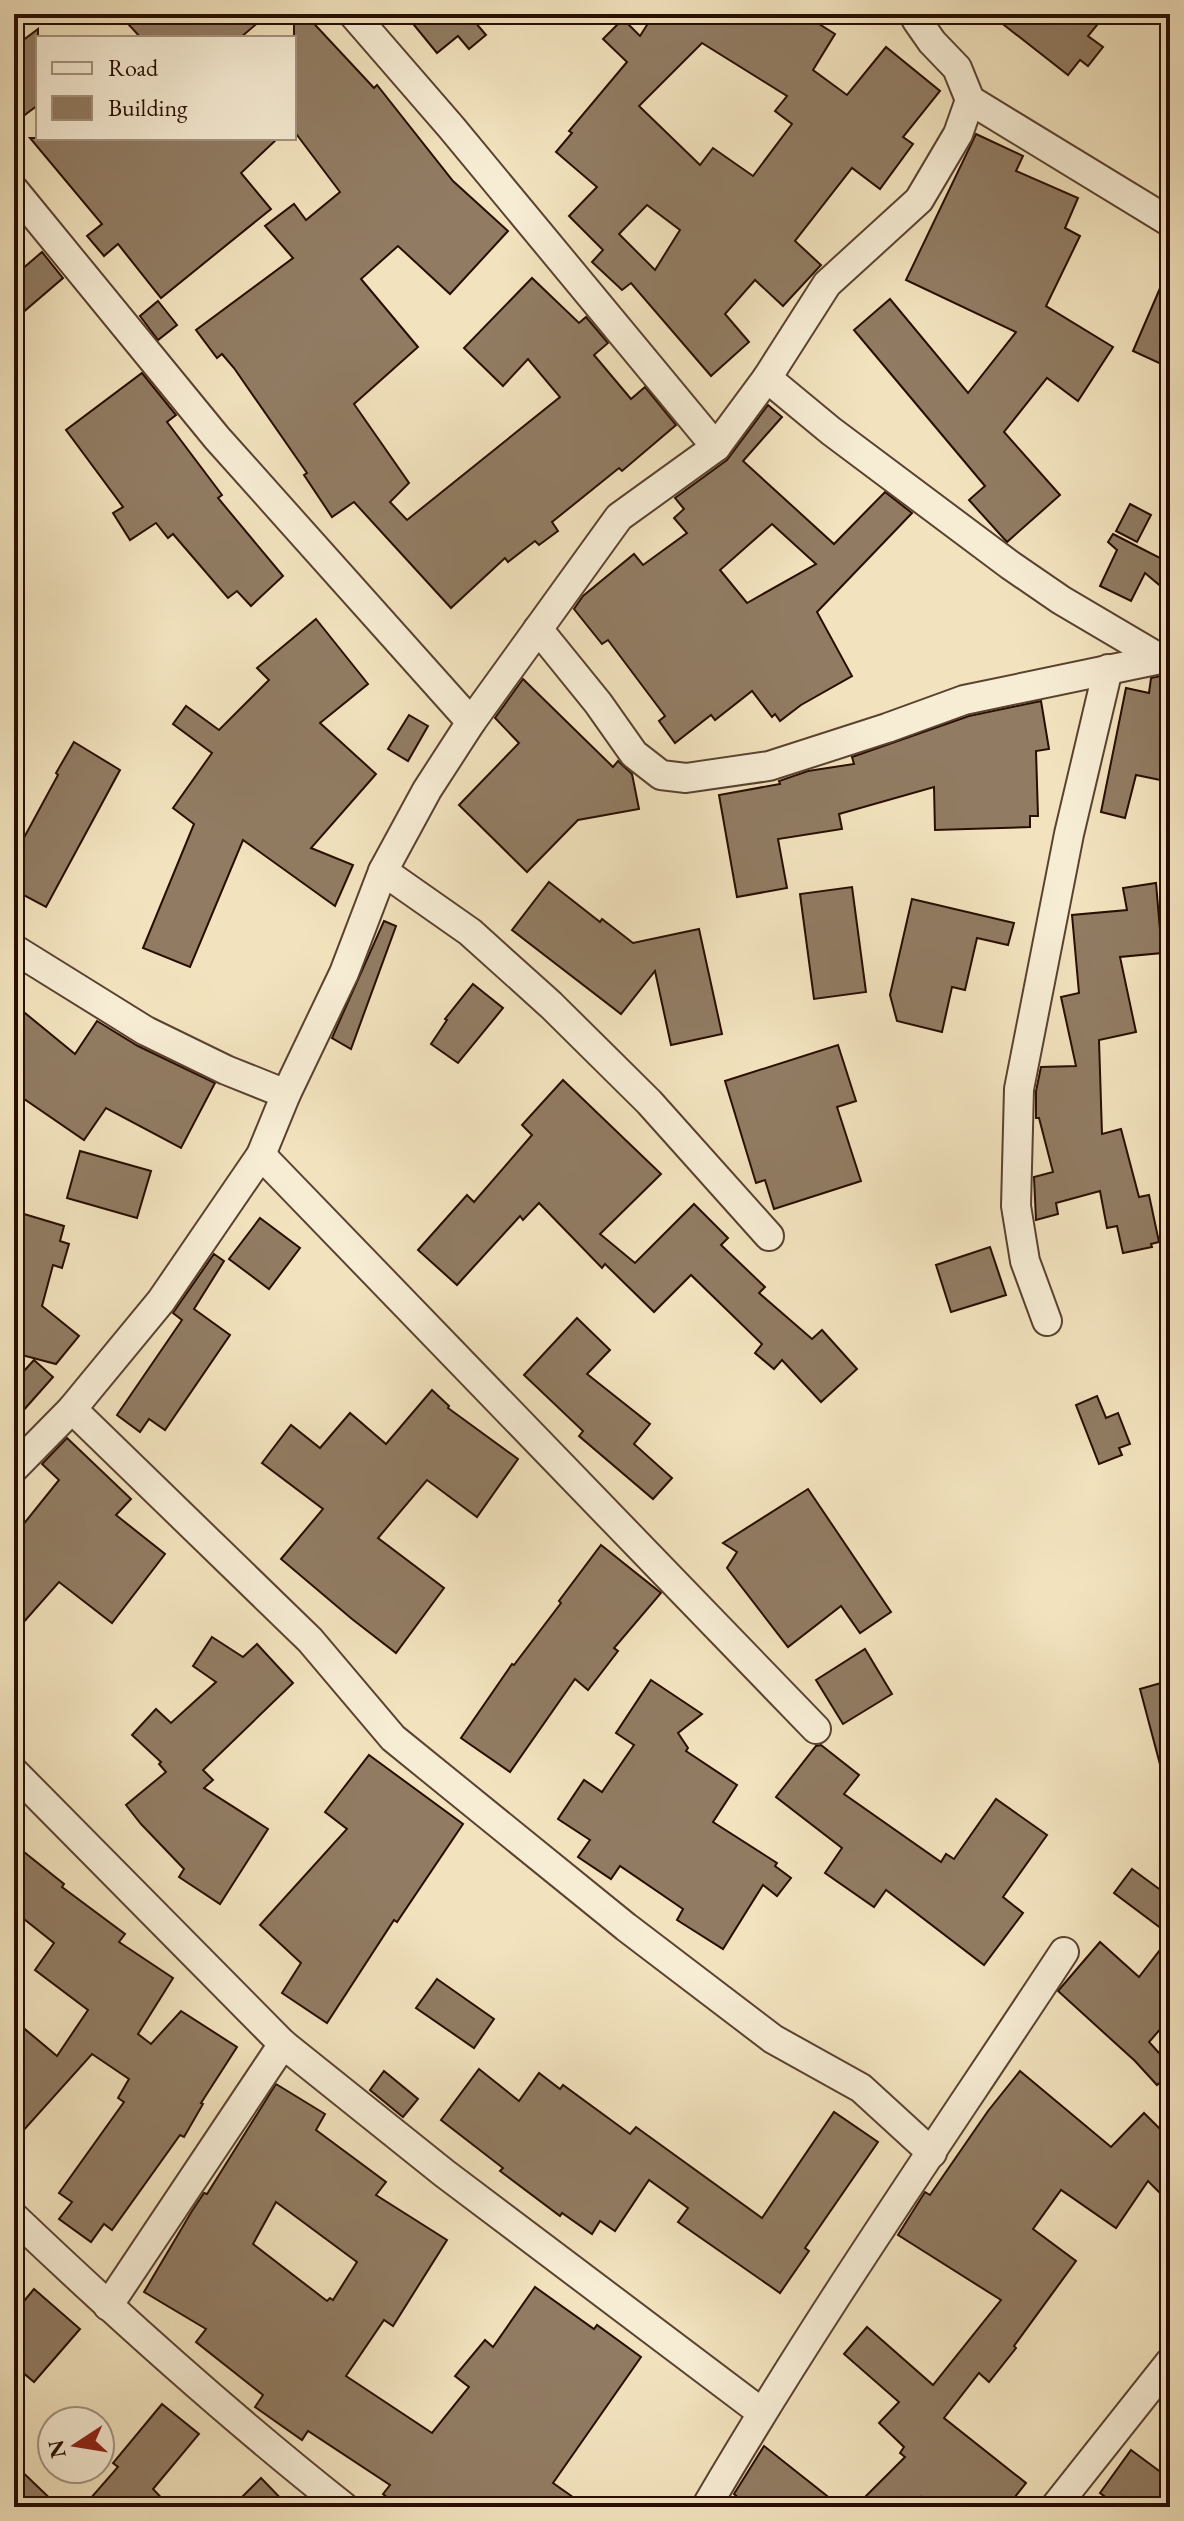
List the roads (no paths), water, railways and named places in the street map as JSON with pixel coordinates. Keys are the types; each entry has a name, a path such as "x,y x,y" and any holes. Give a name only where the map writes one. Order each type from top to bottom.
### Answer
{"street":[{"path":"353,14 451,127 716,447"},
{"path":"912,16 957,68 970,100 1170,222"},
{"path":"14,1468 72,1409 161,1301 261,1155 286,1094 344,973 383,871 427,790 471,722 619,517 716,447 767,378 827,284 919,200 958,134 970,100"},
{"path":"14,190 217,438 471,722"},
{"path":"767,378 831,431 1010,565 1061,600 1166,658"},
{"path":"538,629 598,703 634,754 661,775 686,778 769,766 964,700 1166,658"},
{"path":"1047,1321 1025,1261 1016,1206 1019,1089 1069,834 1108,669"},
{"path":"383,871 470,932 551,1005 649,1102 769,1236"},
{"path":"14,949 146,1031 226,1070 286,1094"},
{"path":"261,1155 816,1729"},
{"path":"72,1409 310,1640 393,1738 650,1946 773,2039 861,2088 932,2153"},
{"path":"14,1772 283,2044 444,2173 761,2412"},
{"path":"706,2507 761,2412 860,2257 1064,1952"},
{"path":"108,2306 283,2044"},
{"path":"14,2217 108,2306 279,2455 344,2507"},
{"path":"1055,2507 1170,2362"}]}
